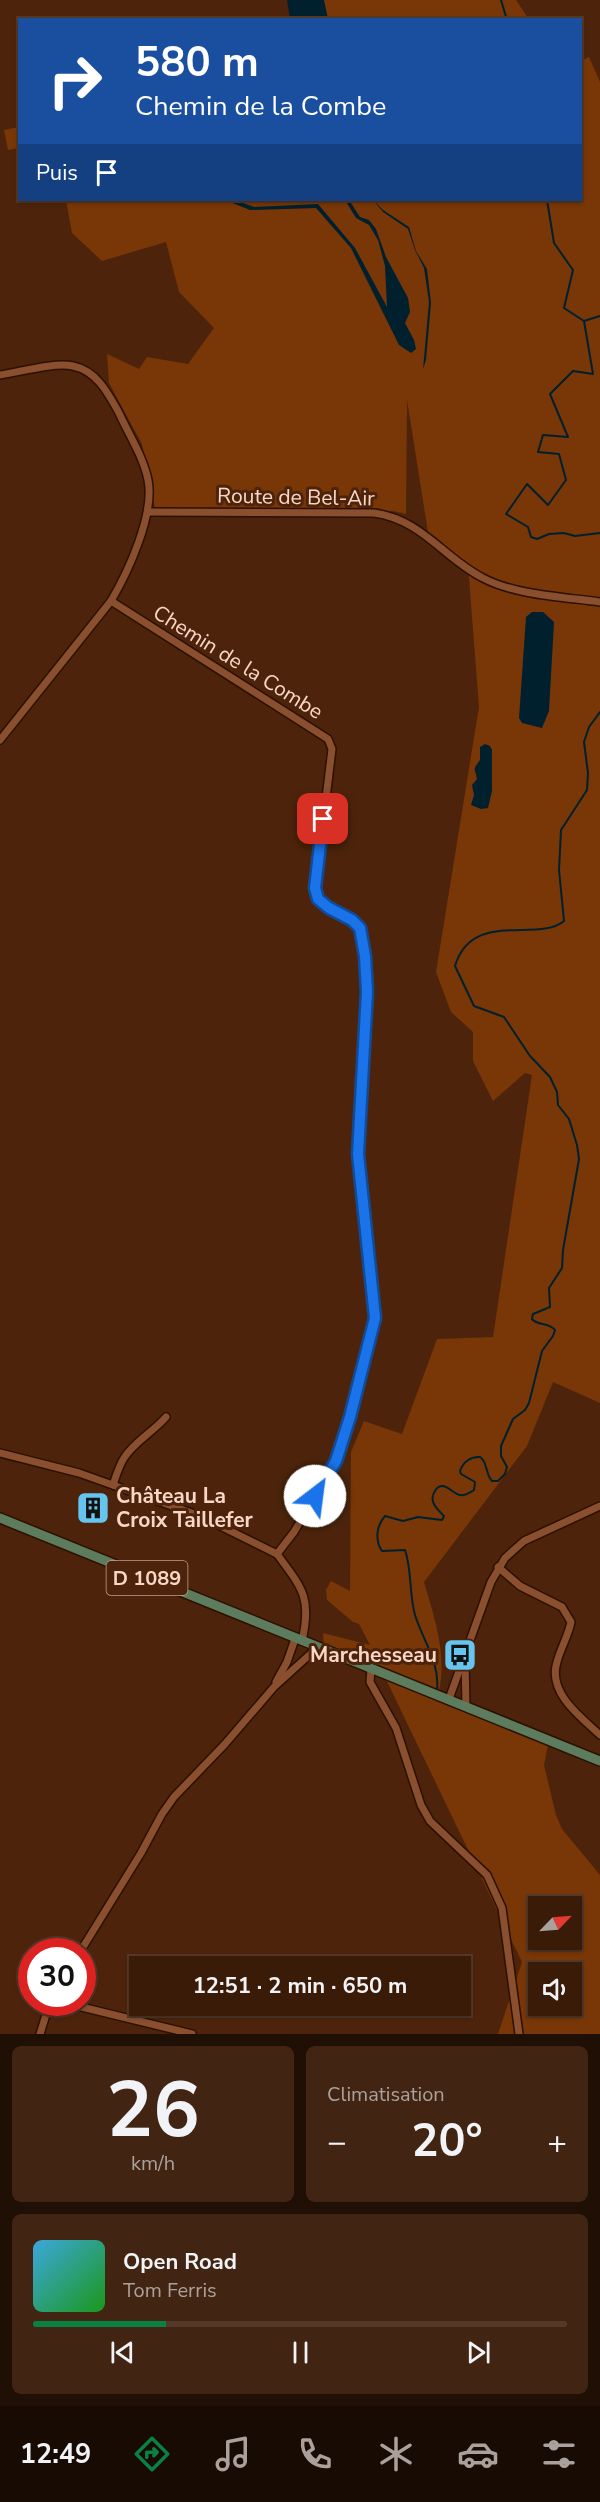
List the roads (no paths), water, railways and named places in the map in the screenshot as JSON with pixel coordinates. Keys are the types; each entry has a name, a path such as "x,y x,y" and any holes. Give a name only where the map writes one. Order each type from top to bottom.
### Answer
{"main road":[{"name":"D 1089","path":"0,1518 600,1761"}],"street":[{"path":"0,375 58,365 72,366 95,376 108,391 142,459 148,482 148,512 119,587 111,601 0,740"},
{"name":"Route de Bel-Air","path":"148,512 374,513 392,516 418,529 483,579 513,589 600,602"},
{"name":"Chemin de la Combe","path":"111,601 328,739 332,749 315,888 318,899 329,908 352,920 360,928 365,956 367,992 358,1154 375,1318 350,1417 336,1461 294,1532 277,1554"},
{"path":"113,1485 124,1458 166,1417"},
{"path":"0,1453 79,1473 200,1516 277,1554 303,1589 306,1602 299,1640 274,1686"},
{"path":"440,1696 465,1656 498,1567 513,1548 524,1540 600,1506"},
{"path":"498,1567 520,1586 562,1607 567,1613 571,1622 555,1667 555,1679 561,1694 572,1708 600,1735"},
{"path":"89,1938 162,1814 186,1782 225,1744 274,1686 317,1648"},
{"path":"465,1656 466,1707"},
{"path":"371,1669 370,1682 396,1728 421,1805 430,1821 487,1875 502,1908 519,2034"},
{"path":"96,2011 192,2034"},
{"path":"40,2034 46,2016"}],"water":[{"path":"287,0 324,0 328,18 290,18"},
{"path":"228,201 238,201 254,207 318,204 355,248 387,307 385,266 378,240 369,225 356,218 346,201 350,201 360,217 369,220 376,229 386,257 408,298 410,312 405,323 416,349 411,353 399,345 351,248 316,208 250,210"},
{"path":"374,201 409,227 416,251 427,269 431,303 426,360 423,369 429,302 424,268 415,250 408,229 383,212"},
{"path":"532,612 543,612 554,622 549,711 542,728 522,723 519,718 526,617"},
{"path":"485,744 492,750 492,791 488,808 481,809 471,805 474,795 472,785 477,779 475,769 480,760 480,747"}],"waterway":[{"path":"501,0 506,18"},
{"path":"547,201 554,243 573,270 564,308 584,321 593,374 573,371 550,394 568,437 543,435 538,452 559,454 566,480 548,505 527,484 506,514 528,527 531,537 537,539 549,534 564,533 575,536 600,533"},
{"path":"584,321 600,316"},
{"path":"437,1690 436,1670 413,1607 405,1550 382,1551 378,1543 378,1529 385,1516 403,1521 418,1517 442,1520 444,1516 434,1505 433,1495 441,1486 460,1495 474,1490 475,1482 461,1474 460,1471 468,1460 477,1457 483,1459 492,1481 498,1481 505,1474 507,1467 501,1456 501,1446 513,1419 525,1410 529,1403 542,1351 555,1330 532,1319 533,1314 550,1307 549,1288 562,1268 579,1159 569,1119 558,1105 557,1092 550,1077 530,1056 504,1017 474,1006 455,966 463,949 476,938 506,930 553,927 564,921 559,870 561,830 587,790 588,773 584,742 589,727 600,712"}],"place":[{"name":"Château La Croix Taillefer","path":"93,1508"},
{"name":"Marchesseau","path":"460,1655"}]}
